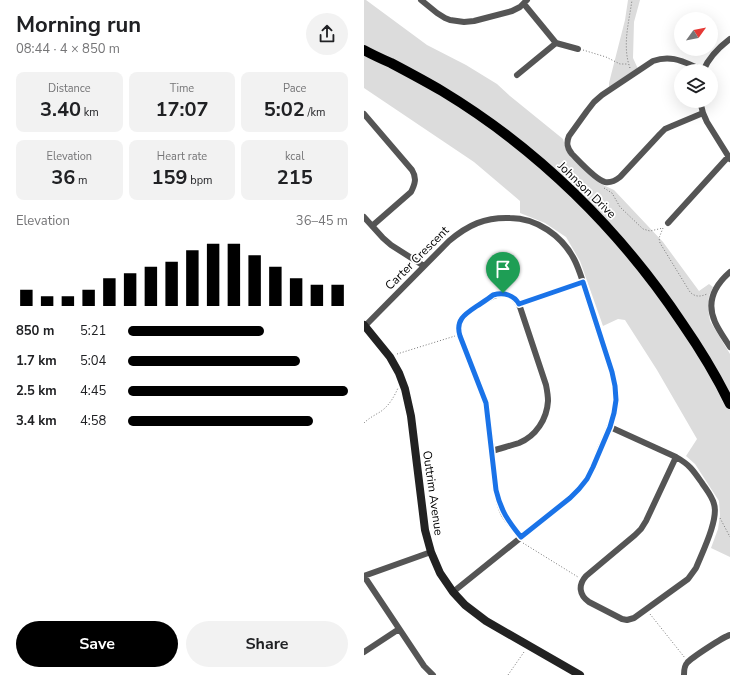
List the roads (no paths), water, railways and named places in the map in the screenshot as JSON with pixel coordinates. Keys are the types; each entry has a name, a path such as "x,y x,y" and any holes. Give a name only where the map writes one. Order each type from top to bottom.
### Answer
{"main road":[{"name":"Johnson Drive","path":"366,51 442,91 505,134 540,162 587,206 635,258 668,301 699,348 730,404"}],"street":[{"path":"421,0 445,18 459,22 474,21 512,11 526,2 556,43 578,49"},
{"path":"706,64 716,51 730,40"},
{"path":"517,74 556,43"},
{"path":"688,64 675,59 662,58 653,61 602,95 587,110 569,136 567,146 572,154 598,178 604,182 611,182 620,177 665,129 703,113"},
{"path":"668,223 729,158 703,113 702,108"},
{"path":"364,114 412,170 415,179 411,192 372,226"},
{"path":"364,217 382,238 424,266"},
{"name":"Carter Crescent","path":"365,326 449,241 460,232 485,220 512,218 526,220 539,225 557,237 566,247 574,259 583,282 612,372 615,386 616,400 610,427 593,467 583,484 570,498 453,592"},
{"path":"730,272 716,287 712,296 711,305 715,323 730,347"},
{"path":"492,451 520,443 529,437 540,426 548,401 546,385 519,304 512,296 506,294 493,295 467,313 462,318 458,327 459,335 486,403 496,490 499,503 519,538"},
{"name":"Outtrim Avenue","path":"365,326 390,357 399,373 405,389 411,416 425,530 431,552 440,573 453,592 468,608 486,621 580,675"},
{"path":"610,427 676,457 686,463 710,495 714,504 715,515 712,528 694,572 688,579 634,618 627,620 622,619 589,602 582,594 580,587 584,577 641,529 676,457"},
{"path":"429,674 364,576 431,552"},
{"path":"364,652 399,629"},
{"path":"684,675 688,662 723,638 730,635"}]}
